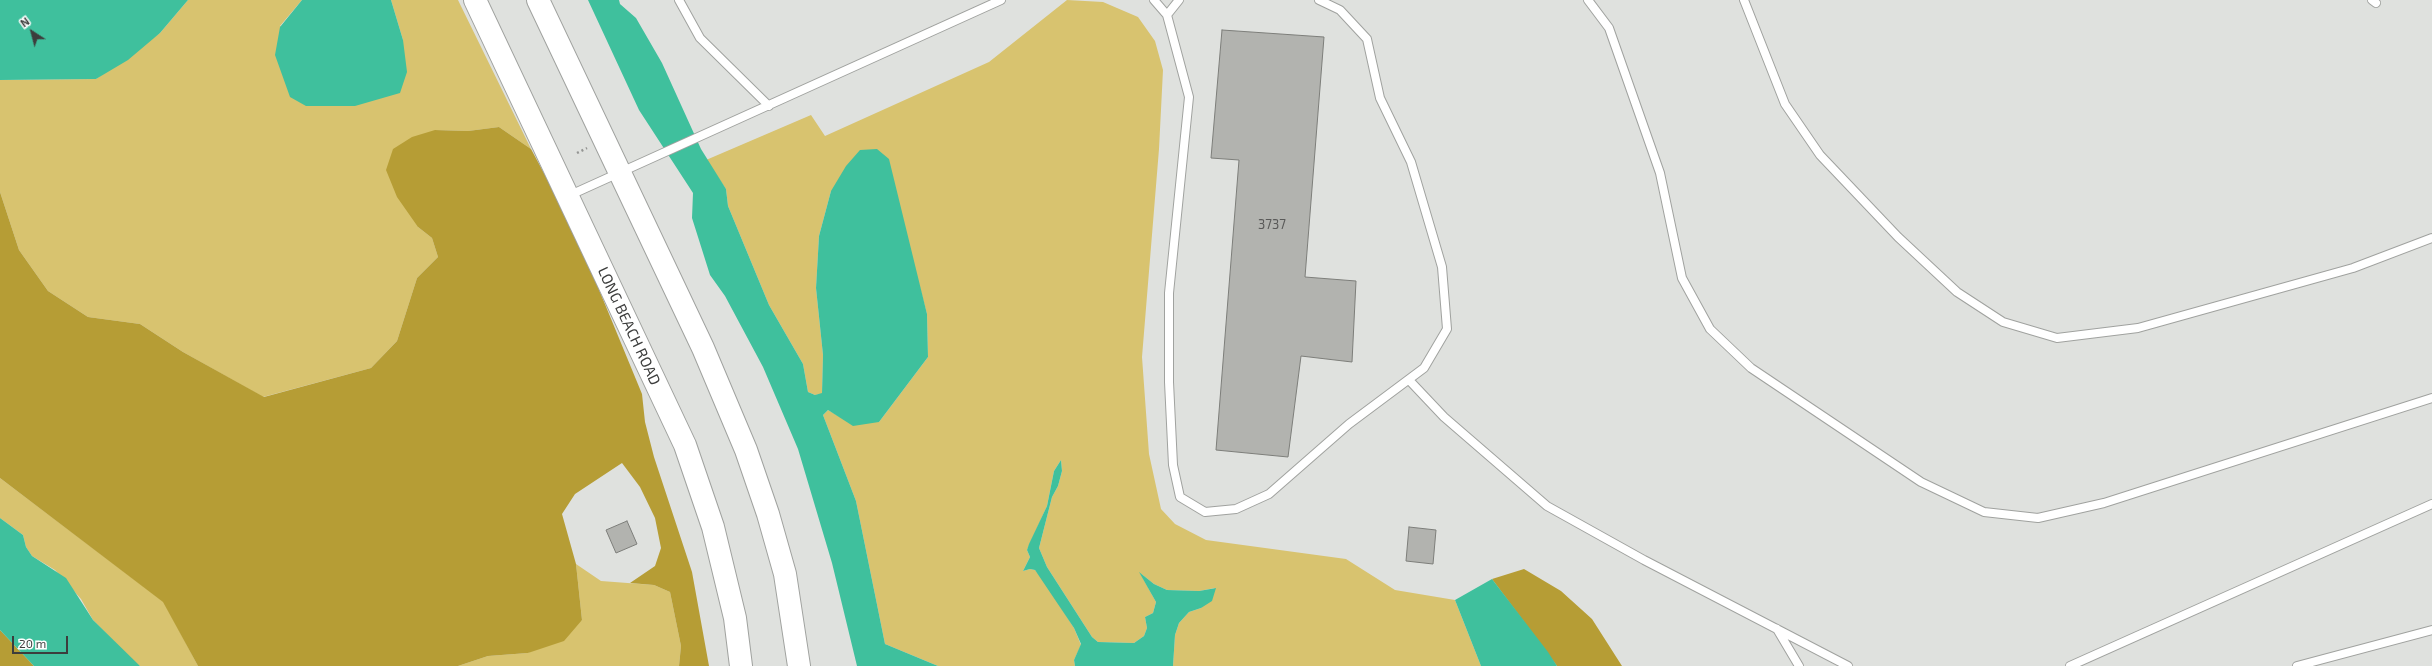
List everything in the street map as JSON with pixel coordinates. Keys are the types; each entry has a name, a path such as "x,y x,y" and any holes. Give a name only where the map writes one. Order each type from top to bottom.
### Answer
{"main road":[{"name":"LONG BEACH ROAD","path":"475,0 685,445 713,527 735,618 741,666"},
{"path":"538,0 703,348 746,450 768,514 785,574 799,666"}],"lane":[{"path":"679,0 700,38 769,106"},
{"path":"568,196 620,171 653,158 769,106 1001,0"},
{"path":"1154,0 1167,15 1189,97 1169,293 1169,382 1173,465 1180,497 1205,512 1236,509 1269,494 1349,424 1424,368 1447,329 1442,267 1411,162 1380,98 1367,39 1340,10 1319,0"},
{"path":"1167,15 1179,0"},
{"path":"1588,0 1609,28 1660,173 1682,278 1710,329 1751,368 1922,482 1984,512 2038,518 2104,503 2432,398"},
{"path":"1744,0 1785,104 1820,156 1898,237 1952,287 2003,322 2057,338 2138,328 2353,268 2432,238"},
{"path":"1409,380 1444,417 1547,506 1644,560 1848,666"},
{"path":"2070,666 2432,504"},
{"path":"1776,628 1799,666"},
{"path":"2297,666 2432,630"}],"path":[{"path":"577,152 591,146"}],"shaded area":[{"path":"0,0 188,0 160,33 128,60 96,79 0,80"},
{"path":"188,0 302,0 280,26 403,40 391,0 458,0 531,149 499,127 468,131 435,130 418,227 432,238 438,257 417,278 397,341 371,368 263,397 183,352 140,324 88,317 48,291 19,250 0,192 0,80 96,79 160,33"},
{"path":"302,0 391,0 403,40 407,72 400,93 355,106 306,106 290,97 275,55 280,27"},
{"path":"588,0 619,0 620,4 636,18 662,63 701,149 726,189 728,206 769,305 803,364 808,392 815,395 822,393 823,355 816,288 819,236 831,191 846,166 860,150 877,149 889,159 927,314 928,357 879,422 853,426 828,410 823,415 856,501 885,644 938,666 857,666 832,563 798,449 763,367 725,296 710,275 692,218 693,193 639,110"},
{"path":"1067,0 1103,2 1138,17 1155,41 1163,70 1159,149 1142,357 1149,454 1161,509 1175,524 1206,540 1346,559 1395,590 1455,600 1481,666 1173,666 1175,635 1179,623 1189,612 1201,608 1215,588 1199,591 1167,590 1154,584 1140,573 1156,602 1153,613 1145,617 1147,628 1144,636 1134,643 1098,642 1092,637 1047,567 1039,548 1052,497 1058,486 1062,471 1061,460 1054,471 1047,506 1027,550 1030,557 1023,571 1030,569 1035,570 1043,579 1074,628 1081,645 1074,660 1075,666 938,666 885,644 856,501 823,415 828,410 840,417 879,422 928,357 927,314 908,243 831,191 819,236 816,288 823,355 822,394 815,395 808,392 803,364 769,305 728,206 726,189 706,160 811,115 825,136 989,62"},
{"path":"499,127 531,149 574,229 642,394 645,422 654,457 692,572 709,666 679,666 681,646 670,592 654,585 630,583 655,566 661,548 655,518 640,487 622,463 575,494 562,514 576,564 582,620 564,641 528,653 488,656 458,666 198,666 163,602 0,478 0,192 19,250 48,291 88,317 140,324 183,352 264,397 371,368 397,341 417,278 438,257 432,238 418,227 397,197 386,170 393,149 412,137 435,130 468,131"},
{"path":"1061,460 1062,471 1058,486 1052,497 1039,548 1047,567 1092,637 1098,642 1134,643 1144,636 1147,628 1145,617 1153,613 1156,602 1139,572 1154,584 1167,590 1199,591 1216,588 1212,601 1201,608 1189,612 1179,623 1175,635 1173,666 1075,666 1074,660 1081,644 1074,628 1035,570 1030,569 1023,571 1030,557 1027,550 1029,544 1047,506 1054,471"},
{"path":"0,478 164,602 198,666 140,666 133,661 93,620 81,599 55,570 32,556 26,547 23,535 0,518"},
{"path":"0,518 23,535 26,547 32,556 66,578 93,620 140,666 34,666 0,630"},
{"path":"576,564 601,581 654,585 670,592 681,646 679,666 458,666 488,656 528,653 582,620"},
{"path":"1524,569 1561,591 1592,619 1622,666 1557,666 1492,579"},
{"path":"1492,579 1557,666 1481,666 1455,600"},
{"path":"0,630 34,666 0,666"}],"building":[{"path":"1222,30 1324,37 1305,277 1356,281 1352,362 1301,356 1288,457 1216,450 1239,160 1211,158"},
{"path":"627,521 637,544 616,553 606,530"},
{"path":"1409,527 1436,530 1433,564 1406,561"}]}
